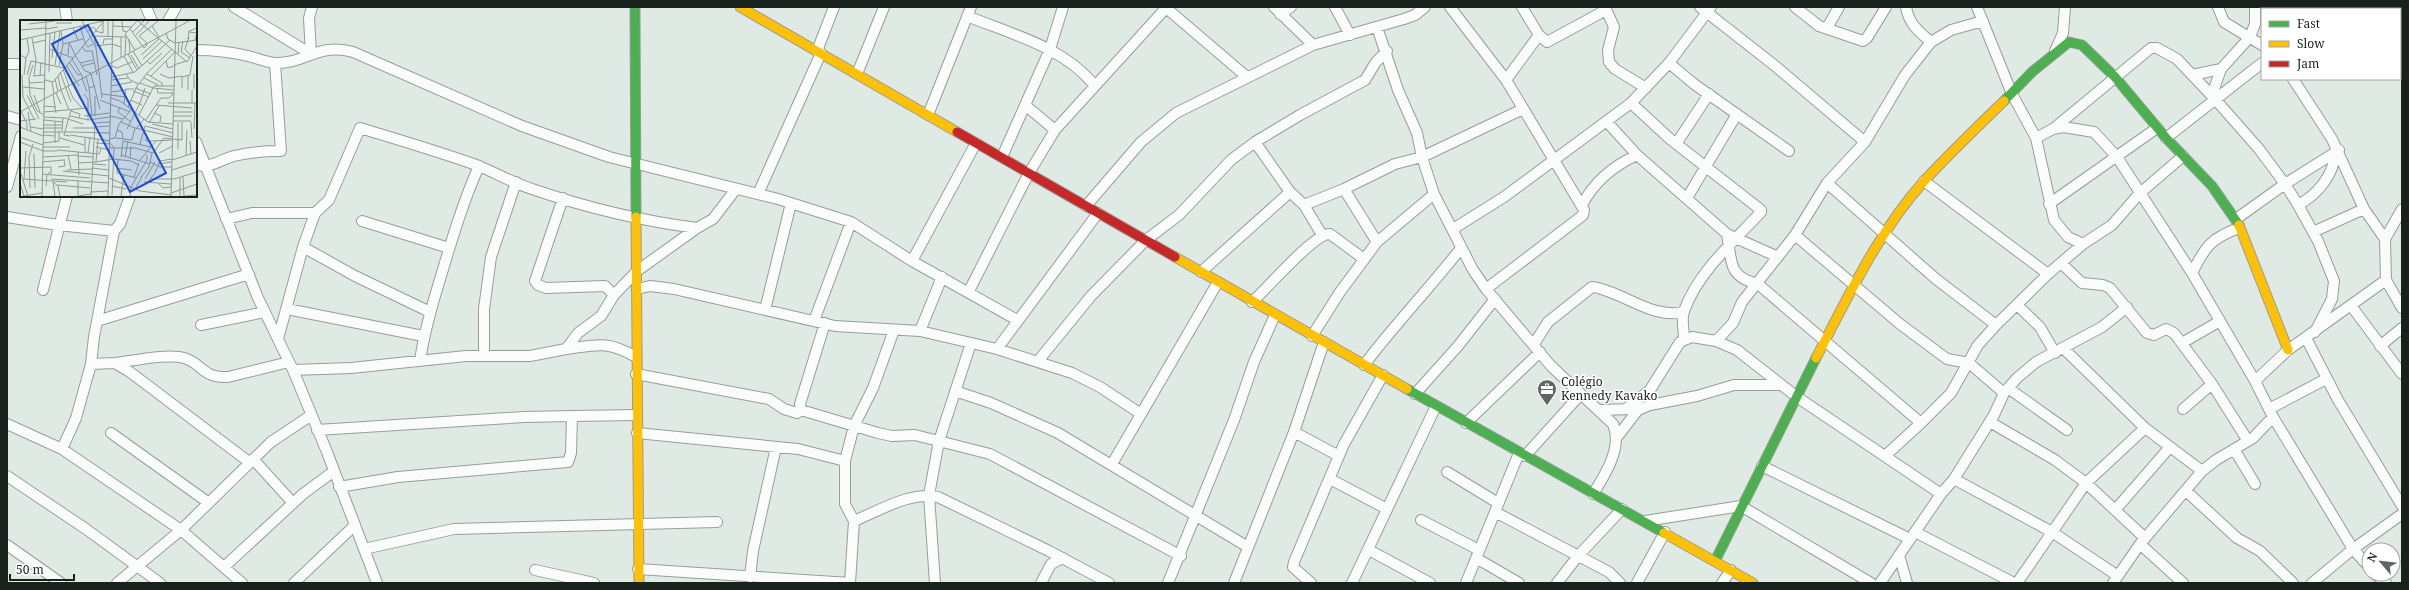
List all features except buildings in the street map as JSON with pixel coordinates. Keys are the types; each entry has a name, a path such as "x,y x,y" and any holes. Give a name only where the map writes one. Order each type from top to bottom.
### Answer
{"street":[{"path":"65,7 67,20"},
{"path":"146,7 152,20"},
{"path":"169,20 176,7"},
{"path":"234,7 311,54"},
{"path":"311,54 309,18 312,7"},
{"path":"635,7 638,583"},
{"path":"740,7 1252,302 1754,583"},
{"path":"758,194 819,52 834,7"},
{"path":"857,74 884,7"},
{"path":"1002,157 1050,49 1063,7"},
{"path":"1277,11 1291,7"},
{"path":"1335,7 1350,35"},
{"path":"1086,206 1155,129 1189,105 1313,45 1415,15 1425,7"},
{"path":"1450,7 1506,80 1582,206 1583,215 1486,289"},
{"path":"1522,7 1539,35 1547,42 1605,8 1614,27 1608,50 1609,62 1614,69 1646,88"},
{"path":"1795,7 1811,21 1863,41 1867,38 1886,7"},
{"path":"1827,28 1839,7"},
{"path":"1906,7 1908,18 1913,26 1931,42"},
{"path":"1977,7 2012,94 2036,138 2049,204 2054,220 2068,237 2083,244"},
{"path":"2054,52 2063,33 2065,7"},
{"path":"2218,7 2224,22 2261,44"},
{"path":"2213,97 2221,69 2250,37 2255,24 2255,7"},
{"path":"969,291 1029,173 1055,130 1165,8 1247,77"},
{"path":"1453,230 1504,197 1554,158 1607,122 1631,103 1669,63 1705,9 1865,142"},
{"path":"1277,11 1313,45"},
{"path":"928,115 969,12 1050,49 1080,70 1094,85"},
{"path":"1716,341 1733,323 1742,302 1758,284 1795,235 1827,183 1865,142 1905,75 1931,42 1951,30 1983,21"},
{"path":"1377,27 1387,51 1398,90 1417,133 1422,157 1434,194 1461,248 1486,289 1551,366 1580,395 1600,410 1613,424 1617,437"},
{"path":"1506,80 1539,35"},
{"path":"1715,561 1741,506 1826,340 1854,286 1885,233 1924,181 2054,52 2069,42 2076,42 2086,49 2114,77 2166,138 2212,186 2238,223 2291,349"},
{"path":"197,50 221,51 274,63 336,48 353,52 522,126 609,157 758,194 851,222 912,261 969,291 1017,320"},
{"path":"2036,138 2053,129 2114,77 2151,48 2157,48 2174,56 2248,135 2285,184 2313,232 2334,281 2332,299 2315,332"},
{"path":"1038,362 1091,296 1146,240 1179,215 1231,160 1255,142 1319,104 1365,80 1376,62 1387,51"},
{"path":"197,165 207,167 233,156 255,151 281,151 274,63"},
{"path":"1669,63 1709,94 1789,151"},
{"path":"7,64 20,64"},
{"path":"2166,138 2213,97 2261,64"},
{"path":"2192,75 2221,69"},
{"path":"2294,80 2337,152 2364,209 2385,239"},
{"path":"1676,144 1709,94"},
{"path":"1627,408 1650,390 1676,347 1684,338 1684,316 1699,284 1731,240 1761,212 1761,210 1676,144 1631,103"},
{"path":"1024,105 1055,130"},
{"path":"1304,205 1344,189 1395,164 1422,157 1523,109"},
{"path":"1687,198 1737,114"},
{"path":"7,116 20,120"},
{"path":"1607,122 1637,155 1687,198 1731,240 1778,257"},
{"path":"2053,129 2063,127 2094,132 2117,156 2139,194 2192,273 2255,381 2271,413 2353,549 2361,558"},
{"path":"278,338 303,247 315,213 328,200 360,128 479,166 516,182 563,198 604,210 636,216 648,222 697,228"},
{"path":"2049,204 2158,128"},
{"path":"7,187 20,140"},
{"path":"1255,142 1290,192 1304,205 1322,235"},
{"path":"912,261 976,143"},
{"path":"197,144 248,274 291,366 310,416 334,471 377,583"},
{"path":"2192,273 2207,245 2226,233 2285,184 2337,152"},
{"path":"2298,205 2312,198 2319,190 2333,167 2337,152"},
{"path":"1582,206 1589,192 1612,168 1637,155"},
{"path":"1885,456 1951,393 1978,345 1996,325 2048,274 2071,254 2083,244 2112,225 2139,194 2183,156"},
{"path":"420,362 423,336 449,248 479,166"},
{"path":"1924,181 2048,274"},
{"path":"484,356 484,309 491,257 516,182"},
{"path":"1827,183 1936,279 1996,325"},
{"path":"566,349 578,333 601,316 614,295 637,271 697,228 713,219 736,189"},
{"path":"1344,189 1377,242"},
{"path":"1201,272 1290,192"},
{"path":"1312,336 1340,292 1377,242 1434,194"},
{"path":"43,290 58,225 67,197"},
{"path":"62,449 76,418 91,364 97,321 114,230 120,224 130,197"},
{"path":"563,198 535,281 538,285 546,288 605,286 614,295"},
{"path":"765,310 791,203"},
{"path":"2313,232 2364,209"},
{"path":"2402,209 2385,239 2386,280 2402,308"},
{"path":"226,219 252,213 315,213"},
{"path":"997,349 1017,320 1098,213"},
{"path":"7,217 58,225 114,230"},
{"path":"362,221 449,248"},
{"path":"814,321 851,222"},
{"path":"1252,302 1310,244 1322,235 1330,234 1364,259"},
{"path":"1795,235 1854,286 1947,359 1969,363 2006,391 2067,430"},
{"path":"2068,237 2071,254"},
{"path":"1731,240 1730,262 1739,277 1758,284 1826,340 1921,423"},
{"path":"303,247 430,312"},
{"path":"1364,365 1402,317 1440,276 1461,248"},
{"path":"2061,263 2082,283 2107,286 2127,307 2147,333 2154,335 2168,330 2182,343 2212,384 2248,441"},
{"path":"97,321 248,274"},
{"path":"920,331 942,277"},
{"path":"2255,381 2291,349 2352,307 2386,280"},
{"path":"1112,464 1218,282"},
{"path":"637,289 650,286 674,289 814,321 894,330 920,331 997,349 1072,373 1100,387 1141,414"},
{"path":"1466,423 1537,348 1548,322 1592,287 1627,298 1659,313 1684,316"},
{"path":"1415,394 1458,346 1495,299"},
{"path":"2332,299 2343,313"},
{"path":"2017,305 2040,327 2060,351 2145,428 2202,471"},
{"path":"1880,583 1940,494 1954,479 1990,422 2006,391 2036,362 2060,351 2102,327 2127,307"},
{"path":"2352,307 2402,374"},
{"path":"287,309 423,336"},
{"path":"201,325 265,312"},
{"path":"1168,583 1180,556 1254,362 1275,315"},
{"path":"2182,343 2220,321"},
{"path":"802,410 800,404 825,323"},
{"path":"2380,346 2402,328"},
{"path":"638,569 850,583 854,521 845,504 845,461 854,426 873,388 894,330"},
{"path":"1684,338 1699,337 1716,341 1737,350 1781,386 1940,494"},
{"path":"2306,338 2326,378 2402,506"},
{"path":"1234,583 1294,432 1324,342"},
{"path":"935,583 929,495 939,441 970,343"},
{"path":"91,364 183,357 211,377 218,378 291,366 351,368 484,356 530,356 566,349 611,345 620,347 636,357"},
{"path":"2291,349 2313,352"},
{"path":"115,363 130,372 251,460 293,503"},
{"path":"636,374 769,399 784,409 796,413 802,410 892,436 915,435 998,458 1180,556"},
{"path":"1311,583 1296,572 1293,567 1294,562 1340,456 1383,375"},
{"path":"1954,479 2052,532 2116,579 2143,541 2202,471 2216,460 2248,441 2264,429 2271,413 2326,378"},
{"path":"2183,409 2212,384"},
{"path":"1593,494 1609,466 1617,437 1638,410 1650,405 1697,396 1734,385 1781,386"},
{"path":"955,391 1029,419 1112,464 1195,517 1248,547"},
{"path":"1466,583 1496,507 1522,454 1580,395"},
{"path":"1352,583 1369,550 1436,406"},
{"path":"1600,410 1627,408 1638,410"},
{"path":"317,430 524,417 637,415"},
{"path":"117,583 181,530 251,460 281,435 310,416"},
{"path":"339,487 398,477 568,462 571,453 572,416"},
{"path":"1990,422 2055,460 2086,483 2116,509 2143,541 2183,583"},
{"path":"7,424 62,449 181,530 242,583"},
{"path":"1762,466 2016,583 2086,483 2145,428"},
{"path":"637,432 798,449 845,461"},
{"path":"1294,432 1340,456"},
{"path":"111,433 209,503"},
{"path":"750,577 754,543 776,447"},
{"path":"2116,509 2170,448"},
{"path":"2234,449 2255,484"},
{"path":"224,567 293,503 334,471"},
{"path":"1447,472 1496,507 1578,556 1609,572 1620,583"},
{"path":"7,476 137,565 160,583"},
{"path":"1330,479 1387,509"},
{"path":"2186,491 2237,538 2260,551 2293,583"},
{"path":"854,521 902,501 929,495 948,501 1110,583"},
{"path":"1645,521 1741,506 1871,583"},
{"path":"1557,583 1578,556 1622,509"},
{"path":"2312,583 2353,549 2402,514"},
{"path":"1421,520 1478,554 1519,583"},
{"path":"364,549 454,530 637,522 717,522"},
{"path":"294,583 355,525"},
{"path":"1637,583 1664,532"},
{"path":"7,545 61,583"},
{"path":"1369,550 1430,583"},
{"path":"1049,551 1051,564"},
{"path":"1899,555 1907,583"},
{"path":"1040,583 1051,564 1063,558"},
{"path":"535,570 594,583"},
{"path":"1722,583 1731,570"}],"traffic: fast":[{"path":"635,7 636,217"},
{"path":"2004,101 2032,72 2069,42 2082,45 2115,77 2166,138 2212,186 2239,225"},
{"path":"1715,561 1816,358"},
{"path":"1407,389 1664,533"}],"traffic: slow":[{"path":"740,7 957,132"},
{"path":"1816,358 1878,243 1908,200 1954,150 2004,101"},
{"path":"636,217 639,583"},
{"path":"2239,225 2288,350"},
{"path":"1175,257 1407,389"},
{"path":"1664,533 1753,583"}],"traffic: jam":[{"path":"957,132 1175,257"}],"place":[{"name":"Colégio Kennedy Kavako","path":"1547,406"}]}
